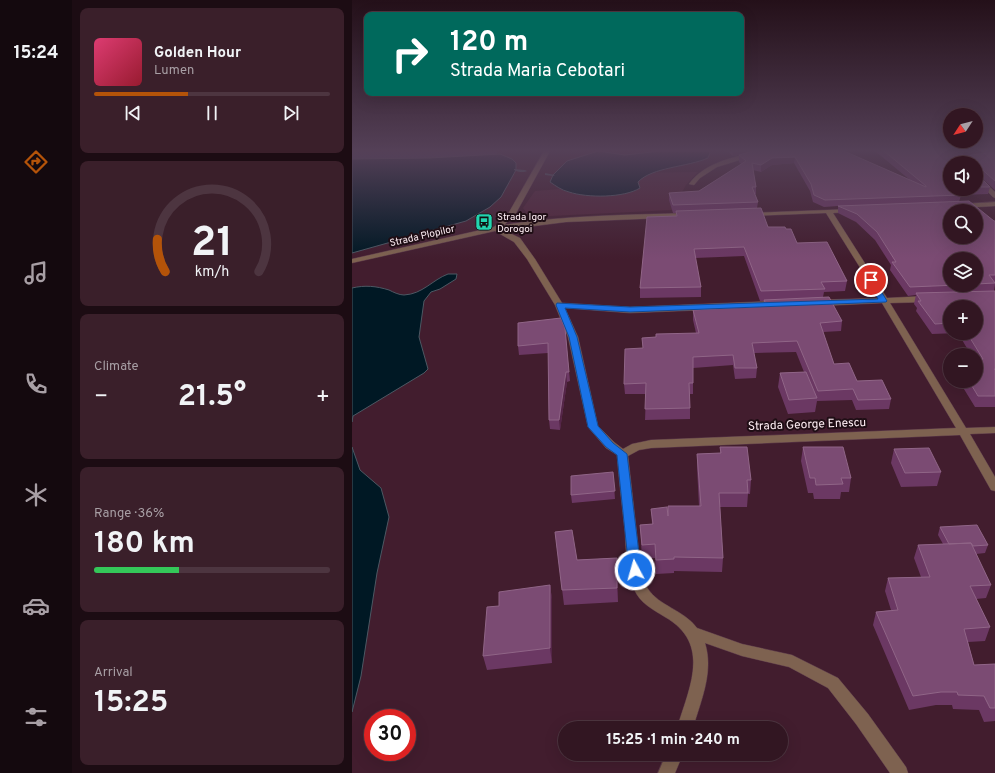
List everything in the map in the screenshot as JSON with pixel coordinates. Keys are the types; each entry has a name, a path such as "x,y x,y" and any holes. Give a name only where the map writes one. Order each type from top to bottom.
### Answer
{"street":[{"path":"526,187 511,215 496,229 517,240 560,305 573,337 593,427 610,445 622,454 635,570 642,590 650,601 684,622 693,633 702,656 702,671 687,721"},
{"path":"987,187 995,196"},
{"path":"983,205 995,204"},
{"path":"741,214 860,210"},
{"path":"828,212 847,239 995,487"},
{"name":"Strada Plopilor","path":"352,261 496,229 551,221 694,215"},
{"path":"812,303 939,298"},
{"path":"560,305 630,310 788,304"},
{"name":"Strada George Enescu","path":"622,454 636,447 651,444 995,430"},
{"path":"693,633 742,650 792,661 833,683 862,719 900,773"},
{"path":"666,773 672,761"}],"shaded area":[{"path":"685,187 672,210 530,217 523,208 535,191 573,188"}],"water":[{"path":"352,187 507,187 501,197 490,207 466,221 352,253"},
{"path":"558,187 640,188 625,194 595,196 577,194"},
{"path":"448,274 457,274 456,279 440,289 431,292 424,301 419,337 428,369 424,373 353,416 352,422 352,288 366,286 389,290 404,295 411,294"},
{"path":"352,447 360,470 381,488 389,517 377,573 361,676 352,712"}],"building":[{"path":"705,187 752,187 758,202 673,205 669,193 699,191"},
{"path":"812,187 943,187 943,196 825,200 814,195"},
{"path":"969,201 973,204 943,204 943,244 983,244 983,212 995,221 995,275 989,275 995,283 983,284 983,252 943,252 943,286 910,287 892,262 896,262 877,232 857,214 838,206"},
{"path":"761,208 768,227 785,227 786,229 791,229 797,243 827,242 847,281 821,282 825,289 761,291 744,247 694,249 701,287 640,288 647,217 677,216 676,211"},
{"path":"995,291 995,396 978,396 973,388 983,388 983,348 976,348 971,340 983,340 983,300 943,300 943,323 935,324 918,301 921,301 916,293"},
{"path":"829,297 842,321 820,323 834,364 849,363 857,381 882,380 891,399 858,400 853,389 818,391 797,341 752,343 757,368 735,368 733,355 693,357 693,383 689,383 690,408 645,409 646,383 624,384 625,349 643,348 642,338 656,337 656,334 699,333 693,310 767,306 764,300"},
{"path":"561,318 565,328 569,372 566,372 559,420 549,420 548,343 518,346 518,323"},
{"path":"806,372 817,398 789,400 780,373"},
{"path":"720,447 747,447 751,480 747,480 748,493 719,493 723,558 674,557 674,559 656,560 655,544 642,545 640,525 653,524 651,509 667,507 668,516 668,506 701,506 697,454 721,453"},
{"path":"803,447 843,447 851,478 841,478 843,484 816,485 815,478 810,478"},
{"path":"929,448 941,472 905,473 894,449"},
{"path":"613,472 615,491 571,495 571,476"},
{"path":"977,525 988,545 973,546 971,543 949,544 940,527"},
{"path":"572,530 577,560 617,558 617,588 562,590 555,532"},
{"path":"971,543 991,585 970,586 990,627 964,629 974,665 995,664 995,708 990,708 984,696 958,695 957,692 941,692 913,696 876,612 898,610 888,578 930,577 918,545"},
{"path":"550,585 550,648 483,656 487,607 499,606 499,592"}],"place":[{"name":"Strada Igor Dorogoi","path":"484,222"}],"route":[{"path":"635,570 622,454 600,436 593,427 573,337 560,305 630,310 883,301 871,280"}]}
